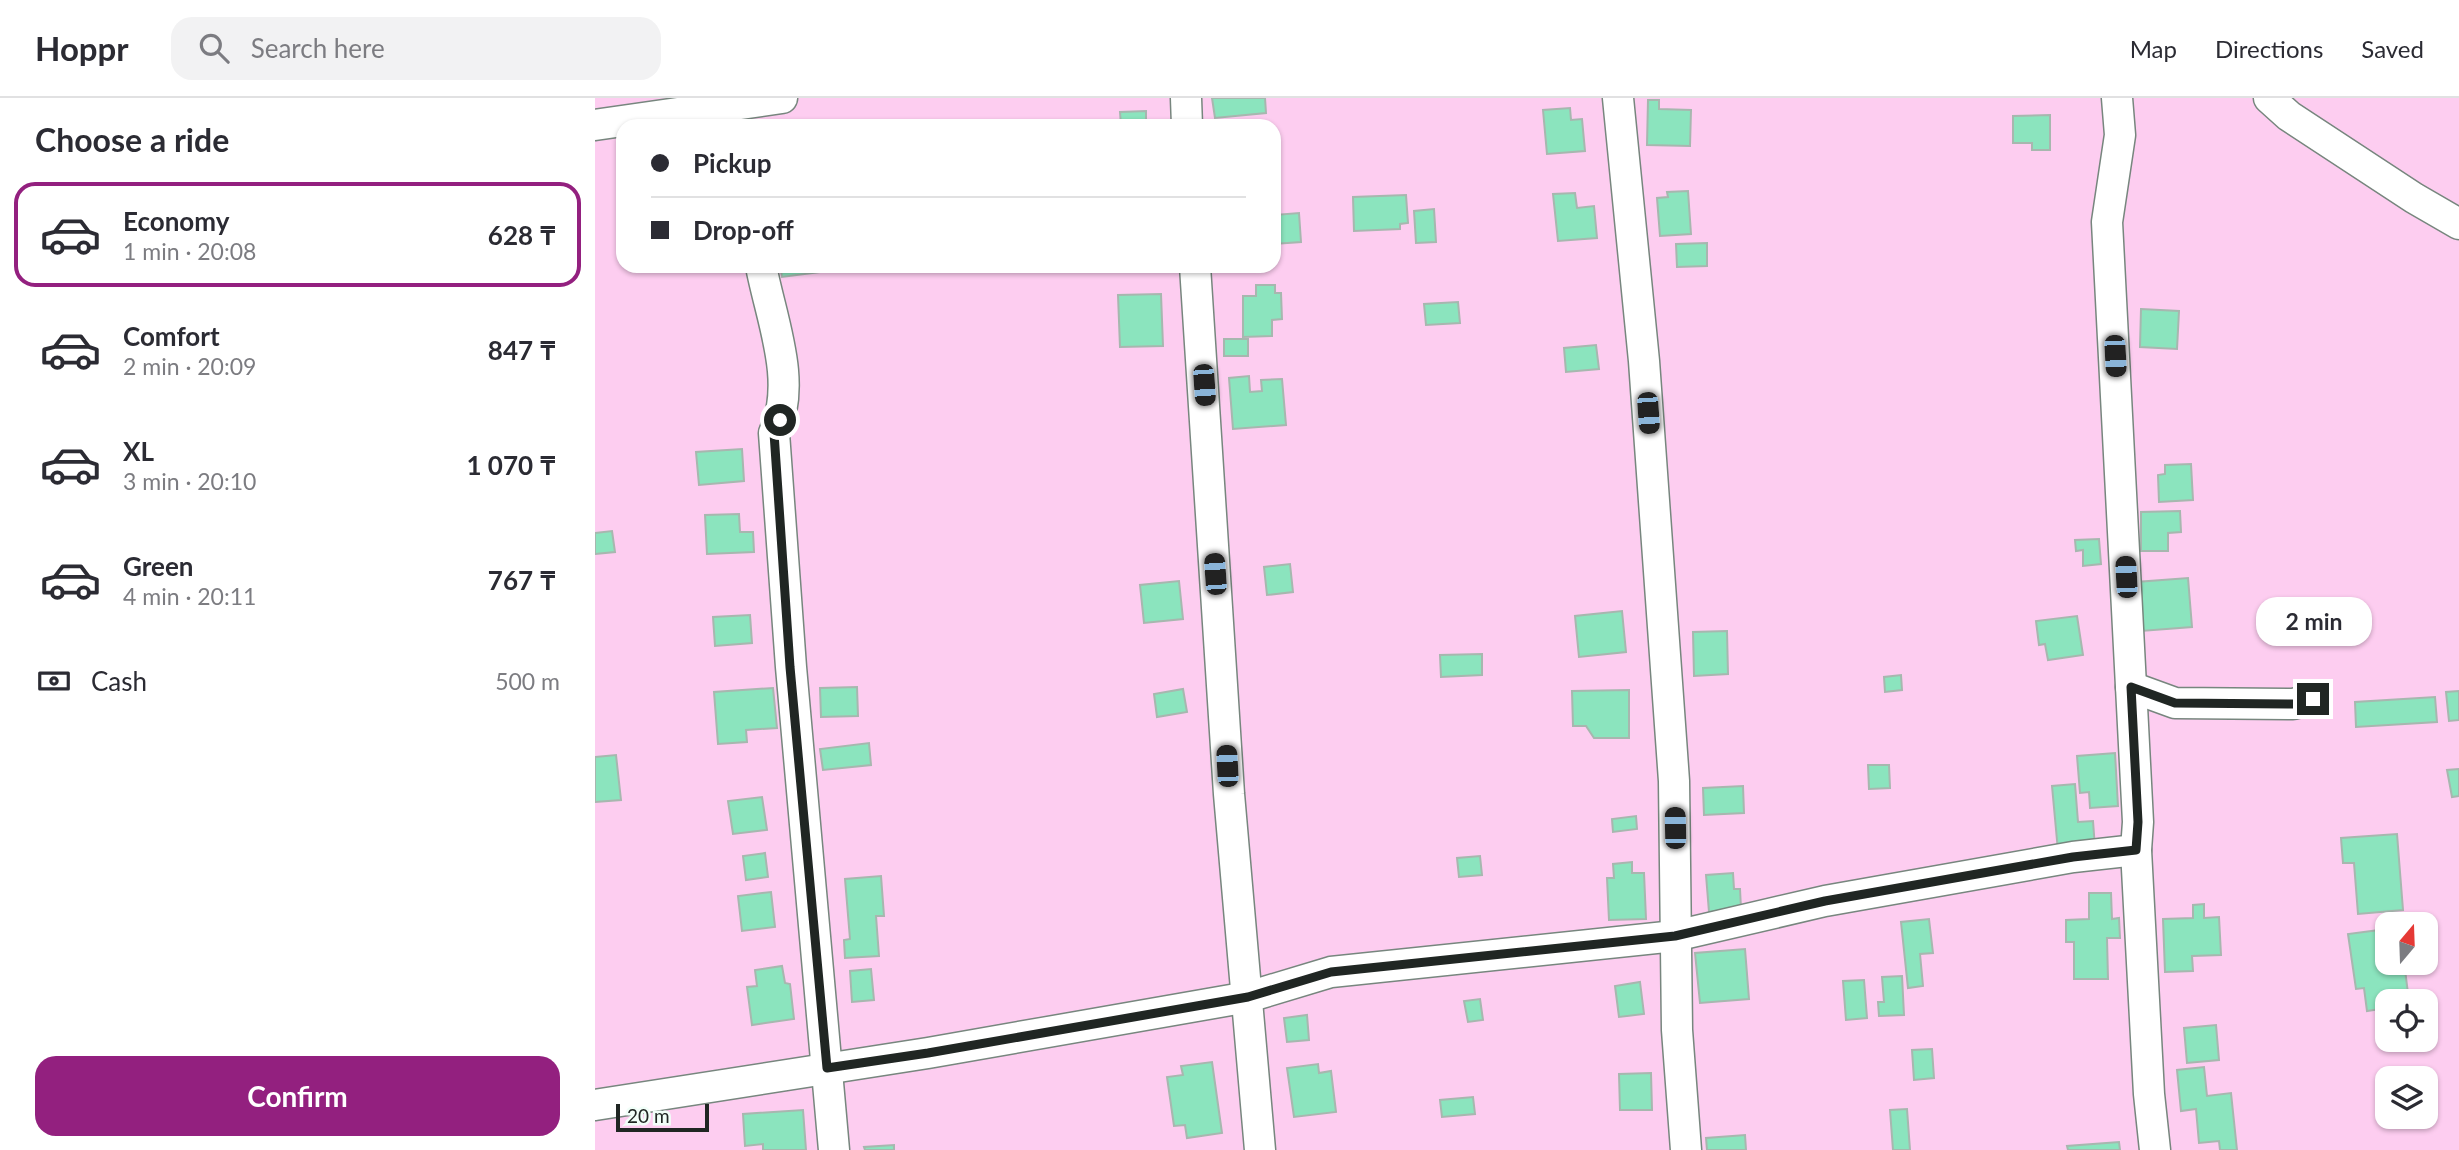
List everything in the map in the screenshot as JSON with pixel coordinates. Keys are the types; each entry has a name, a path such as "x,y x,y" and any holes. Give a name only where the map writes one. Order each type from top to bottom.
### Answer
{"street":[{"path":"652,119 748,109 782,98"},
{"path":"1186,98 1187,119"},
{"path":"1618,98 1644,361 1673,767 1677,1030 1686,1150"},
{"path":"2117,98 2120,135 2107,222 2138,822 2136,850 2149,1094 2155,1150"},
{"path":"2269,98 2290,116 2414,198 2459,224"},
{"path":"595,125 616,123"},
{"path":"763,273 781,356 785,401 774,433 790,667 834,1150"},
{"path":"1195,273 1229,794 1260,1150"},
{"path":"2131,687 2175,703 2293,704 2313,699"},
{"path":"595,1105 928,1053 1248,997 1331,972 1675,936 1825,901 2073,857 2136,850"}],"shaded area":[{"path":"595,98 2459,98 2459,1150 595,1150"}],"building":[{"path":"1212,98 1265,98 1266,113 1215,118"},
{"path":"1648,100 1659,100 1659,109 1691,110 1690,146 1647,145"},
{"path":"1570,108 1571,120 1582,119 1585,151 1547,154 1543,110"},
{"path":"1146,111 1146,119 1120,119 1120,112"},
{"path":"2050,115 2050,150 2032,150 2032,143 2013,143 2013,116"},
{"path":"1688,191 1691,234 1660,236 1657,198 1668,197 1667,192"},
{"path":"1575,193 1577,208 1594,206 1597,238 1558,241 1553,194"},
{"path":"1406,195 1408,223 1400,224 1400,229 1354,231 1353,197"},
{"path":"1434,209 1436,242 1416,243 1414,211"},
{"path":"1299,213 1301,242 1281,243 1281,214"},
{"path":"1707,243 1707,266 1677,267 1676,244"},
{"path":"781,273 813,273 782,277"},
{"path":"1256,285 1275,285 1275,293 1281,293 1282,319 1272,320 1272,336 1243,337 1243,296 1256,296"},
{"path":"1161,294 1163,346 1120,347 1118,295"},
{"path":"1458,302 1460,323 1426,325 1424,304"},
{"path":"2141,309 2179,311 2177,349 2140,347"},
{"path":"1224,339 1248,339 1248,356 1224,356"},
{"path":"1596,345 1599,369 1566,372 1564,348"},
{"path":"1249,376 1250,392 1262,391 1261,380 1282,379 1286,425 1233,429 1229,378"},
{"path":"742,449 744,481 699,485 696,452"},
{"path":"2191,464 2193,500 2159,502 2158,475 2165,474 2165,465"},
{"path":"2180,511 2181,532 2168,533 2168,551 2141,551 2141,512"},
{"path":"739,514 740,532 753,532 754,552 707,554 705,515"},
{"path":"612,531 615,552 595,554 595,533"},
{"path":"2099,539 2101,564 2083,566 2083,550 2076,551 2075,540"},
{"path":"1290,564 1293,592 1267,595 1264,567"},
{"path":"2188,578 2192,627 2141,631 2136,582"},
{"path":"1179,581 1183,619 1144,623 1140,585"},
{"path":"1622,611 1626,652 1579,657 1575,616"},
{"path":"750,615 752,643 715,646 713,617"},
{"path":"2077,616 2083,655 2048,660 2045,644 2039,645 2036,621"},
{"path":"1727,631 1728,674 1694,676 1693,632"},
{"path":"1482,654 1482,675 1441,677 1440,655"},
{"path":"1901,675 1902,690 1885,692 1884,677"},
{"path":"857,687 858,716 821,717 820,688"},
{"path":"773,688 777,728 746,730 747,742 718,744 714,692"},
{"path":"1183,689 1187,712 1157,717 1154,694"},
{"path":"1629,690 1629,738 1594,738 1586,726 1573,726 1572,691"},
{"path":"2459,691 2459,720 2449,721 2446,692"},
{"path":"2435,697 2437,722 2356,727 2355,702"},
{"path":"869,743 871,765 823,770 820,749"},
{"path":"2115,753 2118,806 2090,808 2089,792 2080,793 2077,756"},
{"path":"616,755 621,800 595,802 595,757"},
{"path":"1868,765 1889,765 1890,788 1869,789"},
{"path":"2459,769 2459,796 2452,797 2447,770"},
{"path":"2075,784 2078,822 2093,821 2095,848 2058,851 2052,786"},
{"path":"1743,786 1744,813 1704,815 1703,788"},
{"path":"762,797 767,830 733,834 728,801"},
{"path":"1636,816 1637,829 1613,832 1612,819"},
{"path":"2397,834 2403,910 2358,914 2354,863 2343,863 2341,838"},
{"path":"765,853 768,877 746,880 743,856"},
{"path":"1480,856 1482,875 1459,877 1457,858"},
{"path":"1632,862 1632,873 1644,873 1646,919 1609,920 1607,878 1614,878 1613,864"},
{"path":"1733,873 1734,889 1740,889 1741,909 1709,912 1706,875"},
{"path":"881,876 884,916 876,916 879,956 845,958 844,940 850,939 845,879"},
{"path":"771,892 775,927 742,931 738,896"},
{"path":"2089,893 2111,893 2112,919 2119,918 2120,938 2107,938 2108,979 2074,979 2074,942 2066,942 2066,920 2089,919"},
{"path":"2204,904 2204,918 2219,917 2221,955 2192,956 2193,971 2165,972 2163,919 2193,918 2193,905"},
{"path":"1929,919 1933,953 1920,954 1923,986 1908,988 1901,922"},
{"path":"2375,931 2375,975 2406,975 2407,989 2375,989 2375,1010 2367,1011 2364,988 2356,989 2348,934"},
{"path":"1745,949 1749,999 1700,1003 1695,953"},
{"path":"782,966 785,983 790,984 794,1019 752,1025 747,987 757,986 755,970"},
{"path":"871,969 874,1000 852,1002 850,971"},
{"path":"1902,976 1904,1015 1879,1016 1878,1002 1884,1002 1882,977"},
{"path":"1864,980 1867,1018 1846,1020 1843,981"},
{"path":"1640,982 1644,1014 1619,1017 1615,986"},
{"path":"1480,999 1483,1020 1468,1022 1464,1001"},
{"path":"1307,1015 1309,1040 1287,1042 1284,1018"},
{"path":"2216,1025 2219,1060 2187,1063 2184,1028"},
{"path":"1932,1049 1934,1078 1914,1080 1912,1050"},
{"path":"1212,1062 1222,1133 1187,1138 1185,1125 1174,1126 1167,1077 1183,1075 1181,1066"},
{"path":"1318,1064 1319,1073 1331,1071 1336,1112 1294,1117 1287,1068"},
{"path":"2204,1067 2207,1096 2231,1093 2237,1150 2220,1150 2219,1141 2199,1143 2196,1109 2181,1111 2177,1070"},
{"path":"1651,1073 1652,1110 1620,1110 1619,1074"},
{"path":"1473,1097 1475,1114 1442,1117 1440,1100"},
{"path":"1907,1109 1910,1150 1893,1150 1890,1110"},
{"path":"803,1110 806,1150 763,1150 763,1144 745,1146 743,1114"},
{"path":"1745,1135 1746,1150 1707,1150 1706,1138"},
{"path":"2119,1142 2120,1150 2068,1150 2067,1146"},
{"path":"894,1145 894,1150 865,1150 864,1147"}],"route":[{"path":"780,420 774,433 790,667 827,1068 1248,997 1331,972 1675,936 1825,901 2073,857 2136,850 2138,822 2131,687 2175,703 2293,704 2313,699"}]}
